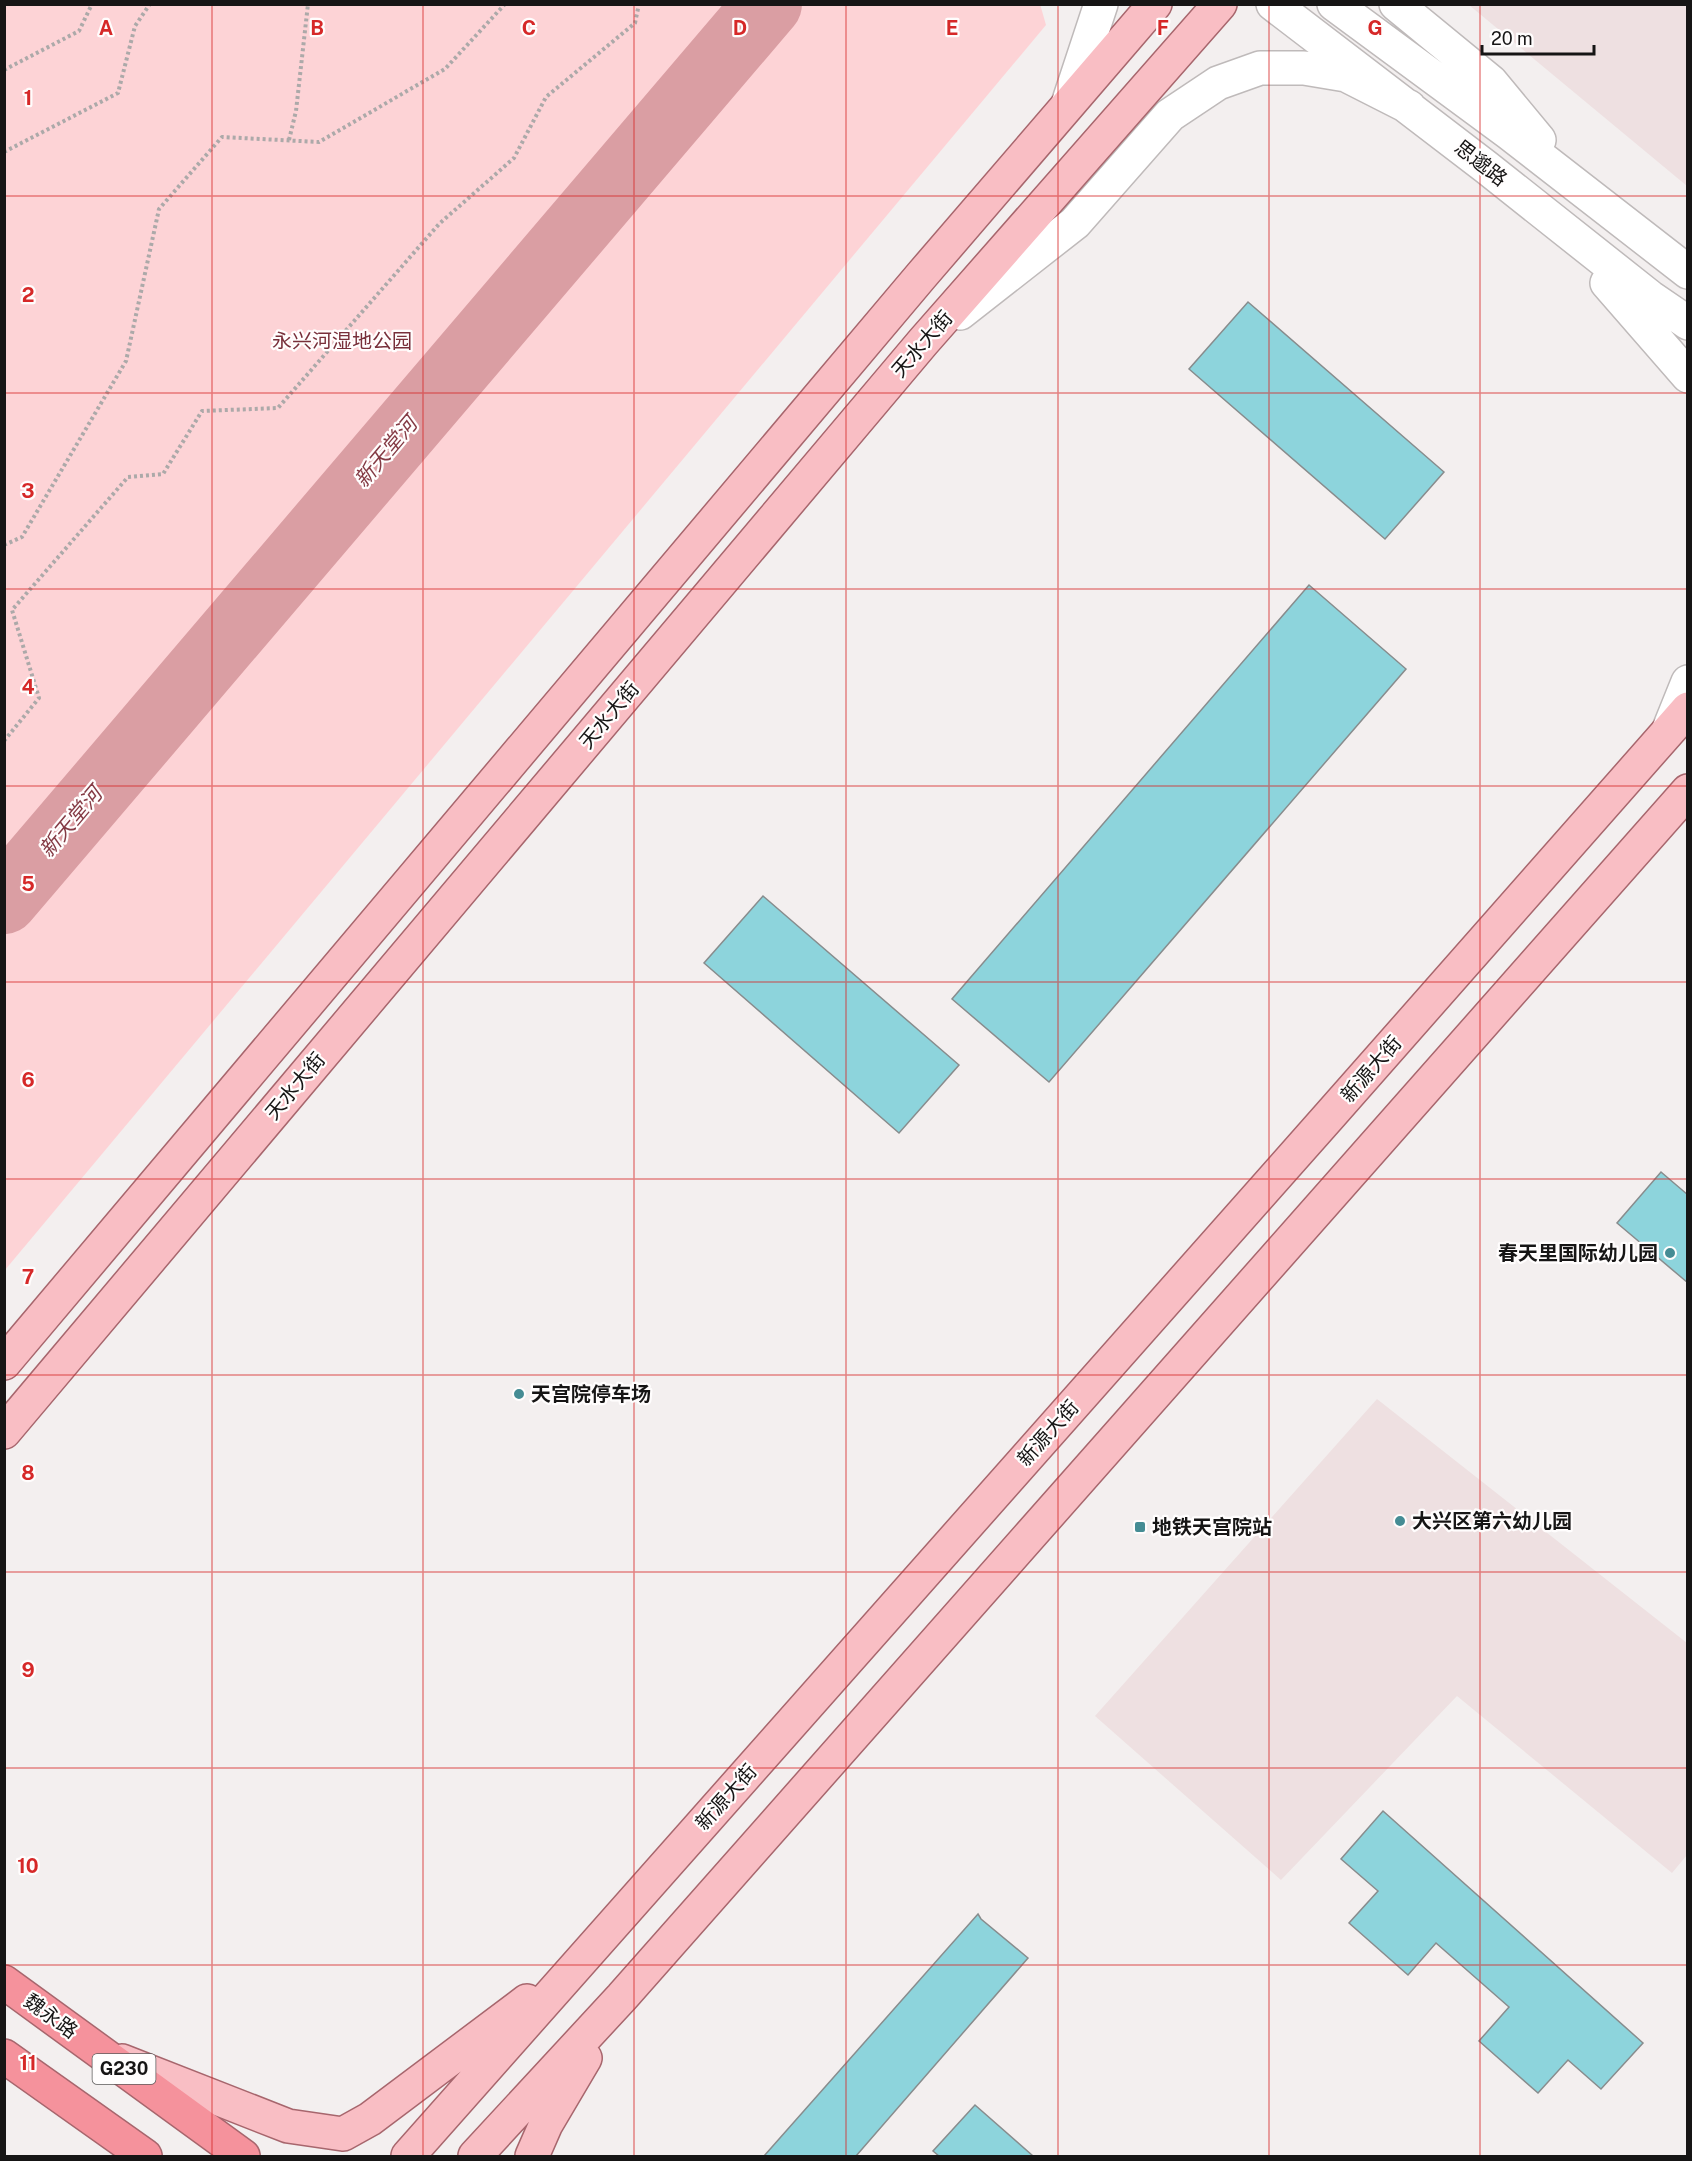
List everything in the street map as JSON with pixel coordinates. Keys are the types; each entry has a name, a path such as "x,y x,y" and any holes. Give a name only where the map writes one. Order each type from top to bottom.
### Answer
{"highway":[{"name":"魏永路","path":"4,1982 243,2157"},
{"name":"G230","path":"4,2055 145,2157"}],"main road":[{"path":"4,1363 898,303 1155,4"},
{"name":"天水大街","path":"4,1432 923,342 1220,4"},
{"name":"新源大街","path":"408,2157 1678,719"},
{"path":"475,2157 622,1997 1686,794"},
{"path":"103,2054 288,2126 343,2134 370,2119 583,1958"},
{"path":"532,2157 546,2124 622,1997"}],"street":[{"path":"1068,104 1101,4"},
{"name":"思邈路","path":"1273,4 1409,107 1650,297 1688,323"},
{"name":"思邈路","path":"1334,4 1509,133 1688,272"},
{"path":"1396,4 1491,82 1574,184"},
{"path":"923,342 1075,223 1170,115 1218,83 1260,68 1304,68 1346,75 1409,107"},
{"path":"1539,209 1634,312 1688,376"},
{"path":"1678,719 1688,682"}],"path":[{"path":"4,70 79,31 92,4"},
{"path":"4,152 118,93 135,26 150,4"},
{"path":"289,140 296,111 308,4"},
{"path":"4,545 22,537 126,360 159,209 222,136 319,142 445,69 506,4"},
{"path":"4,741 39,698 12,610 128,477 163,474 202,411 278,408 440,224 514,158 546,97 635,23 639,4"}],"shaded area":[{"path":"1469,5 1687,5 1687,186"},
{"name":"大兴区第六幼儿园","path":"1377,1399 1687,1643 1687,1855 1672,1873 1457,1696 1281,1880 1095,1716"}],"green space":[{"name":"永兴河湿地公园","path":"5,4 1040,4 1046,25 5,1270"}],"building":[{"path":"1248,302 1444,472 1385,539 1189,369"},
{"path":"1309,585 1406,669 1049,1082 952,999"},
{"path":"763,896 959,1065 899,1133 704,963"},
{"name":"春天里国际幼儿园","path":"1661,1172 1688,1195 1688,1283 1617,1223"},
{"path":"1383,1811 1643,2043 1601,2089 1568,2060 1538,2093 1479,2041 1509,2007 1436,1943 1408,1975 1349,1923 1378,1891 1341,1859"},
{"path":"978,1914 1028,1958 856,2156 764,2156"},
{"path":"975,2105 1033,2156 939,2156 933,2151"}],"waterway":[{"name":"新天堂河","path":"4,900 768,4"}],"place":[{"name":"春天里国际幼儿园","path":"1670,1253"},
{"name":"天宫院停车场","path":"519,1394"},
{"name":"大兴区第六幼儿园","path":"1400,1521"},
{"name":"地铁天宫院站","path":"1140,1527"}]}
